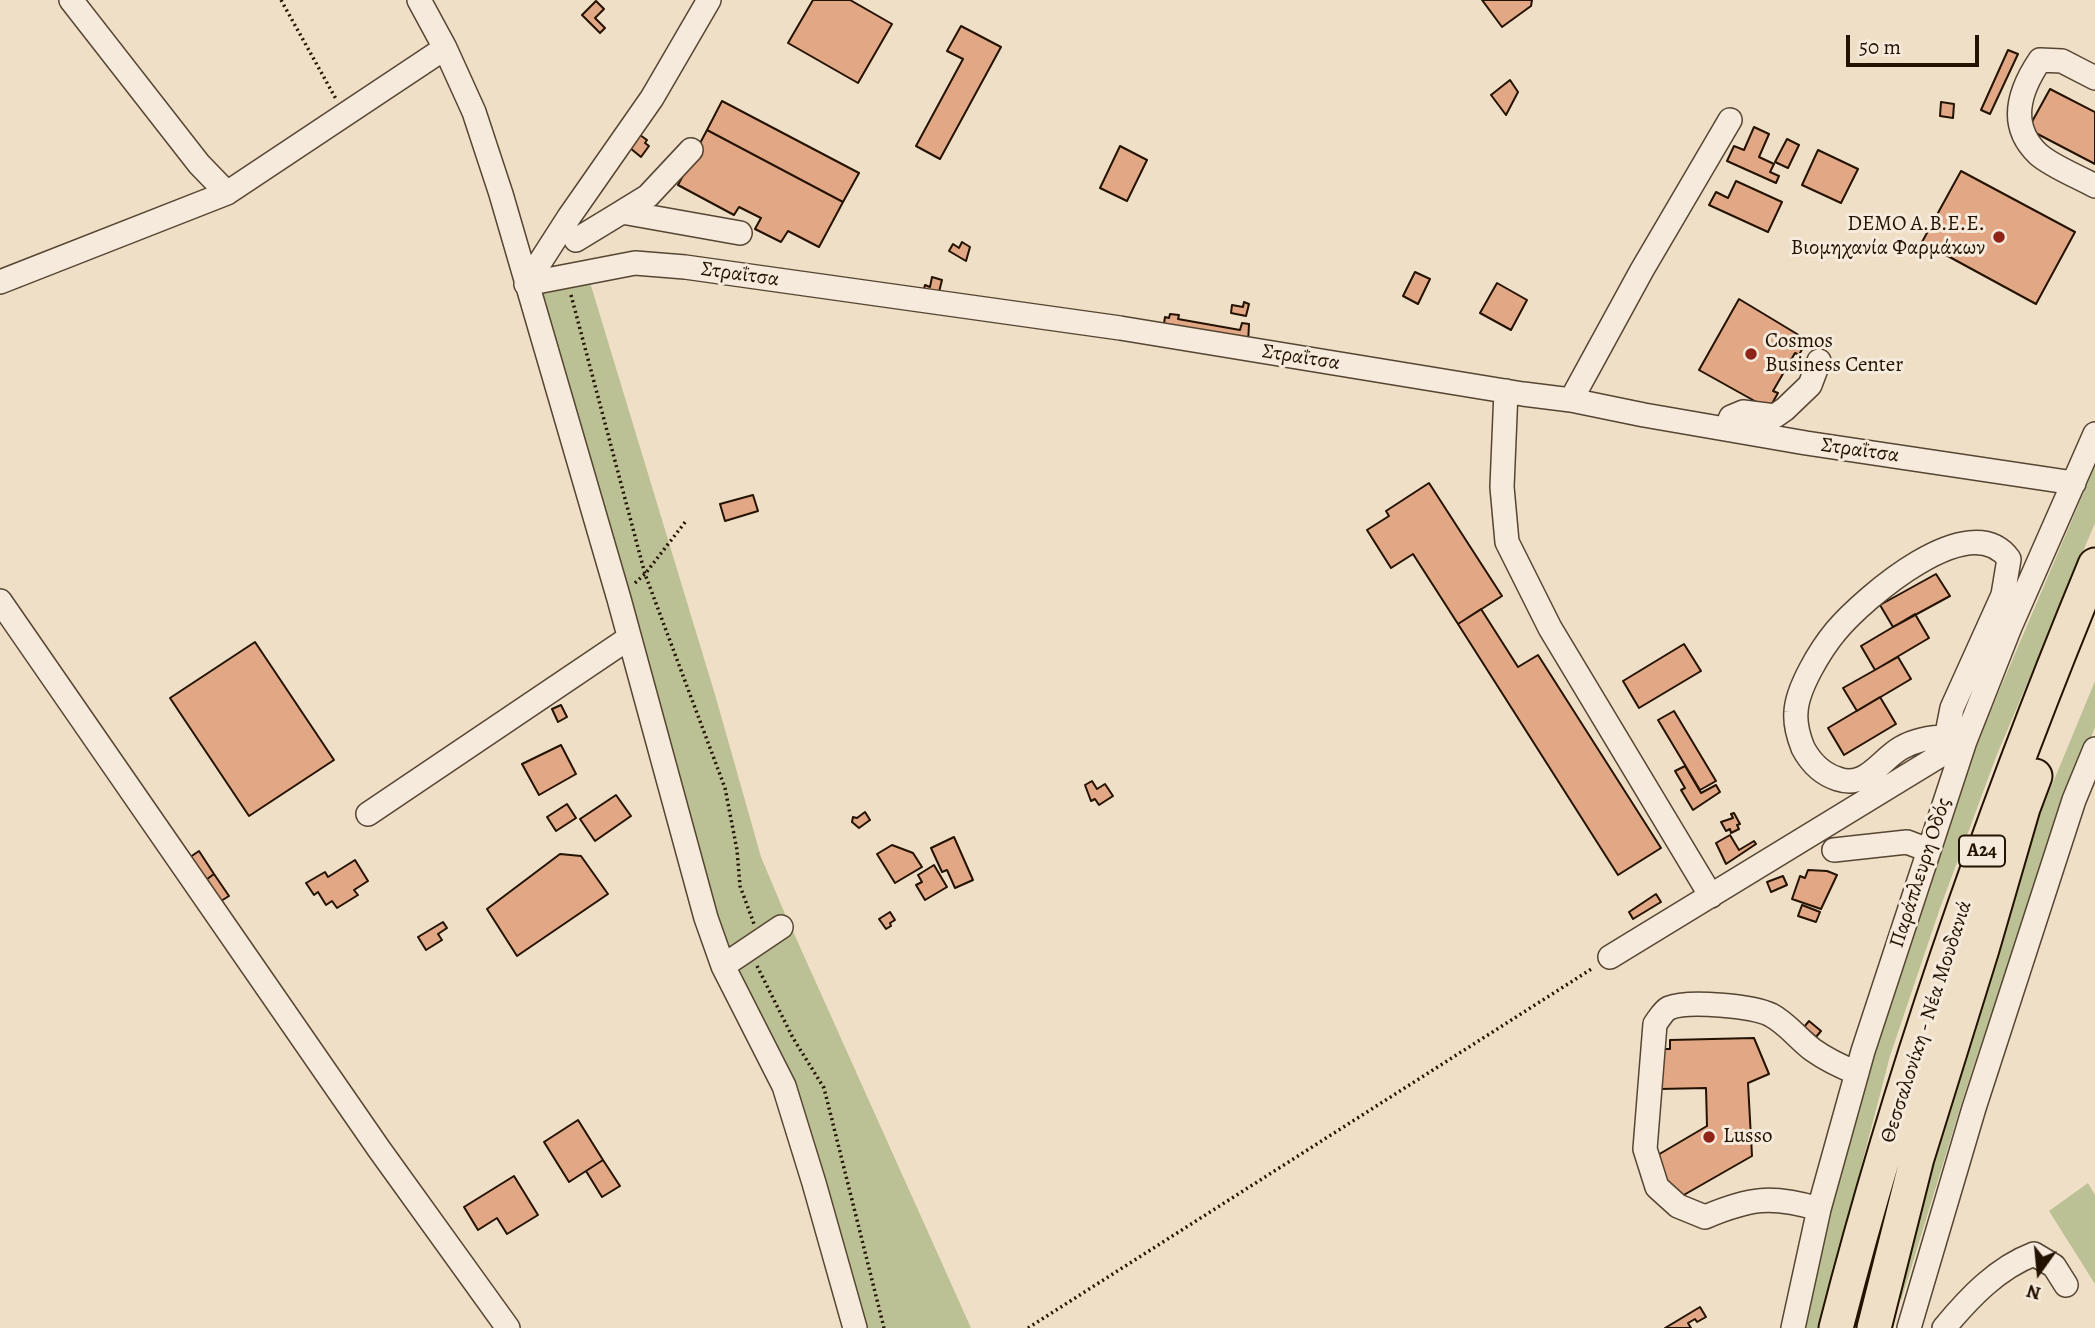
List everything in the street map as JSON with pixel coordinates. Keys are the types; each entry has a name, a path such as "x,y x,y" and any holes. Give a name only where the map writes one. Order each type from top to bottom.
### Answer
{"highway":[{"name":"Θεσσαλονίκη - Νέα Μουδανιά","path":"1836,1328 1903,1089 1956,927 2020,751 2095,565"},
{"name":"Θεσσαλονίκη - Νέα Μουδανιά","path":"1874,1328 1917,1158 2023,808 2095,620"}],"street":[{"path":"71,0 199,164 227,193"},
{"path":"419,0 474,111 501,194 629,638 706,918 723,966 784,1086 855,1328"},
{"path":"526,284 652,98 709,0"},
{"path":"0,282 227,193 445,48"},
{"path":"2095,78 2062,61 2040,61 2024,86 2020,122 2024,137 2040,155 2095,186"},
{"path":"1571,400 1636,281 1730,120"},
{"path":"576,240 648,196 691,150"},
{"path":"622,212 740,233"},
{"path":"569,217 576,240 592,256 635,263"},
{"name":"Στραΐτσα","path":"526,284 635,263 685,267 1120,328 1571,400 1806,443 2074,483"},
{"path":"1726,429 1731,417 1743,412 1774,415 1785,409 1810,385 1819,361"},
{"path":"1506,391 1502,487 1507,542 1550,628 1711,896"},
{"name":"Παράπλευρη Οδός","path":"1793,1328 1819,1209 1857,1073 1928,850 1951,744 2010,627 2095,434"},
{"path":"1968,542 1991,546 2003,551 2009,559 2003,595 1952,708 1951,744 1927,738 1916,741 1898,750 1863,778 1854,781 1839,780 1822,772 1807,756 1801,743 1796,712 1799,697 1819,656 1834,633 1856,609 1915,564 1955,544 1968,542"},
{"path":"0,601 379,1149 508,1328"},
{"path":"368,814 629,638"},
{"path":"1610,957 1951,744"},
{"path":"1909,1328 1978,1095 2074,800 2095,749"},
{"path":"1834,850 1907,842 1928,850"},
{"path":"723,966 780,926"},
{"path":"1819,1209 1794,1202 1758,1199 1705,1217 1678,1206 1657,1187 1645,1149 1655,1024 1666,1009 1676,1006 1704,1004 1756,1010 1770,1014 1814,1050 1841,1067 1857,1073"},
{"path":"1944,1328 1967,1301 2006,1268 2034,1254 2054,1266 2066,1285"}],"path":[{"path":"281,0 346,115"},
{"path":"566,276 645,574 725,788 737,850 740,886 754,945 793,1038 824,1088 884,1328"},
{"path":"645,574 686,520"},
{"path":"1028,1328 1610,957"}],"green space":[{"path":"589,279 716,698 761,857 785,914 762,930 727,962 541,296 547,288"},
{"path":"2095,466 2095,523 1996,757 1939,911 1890,1056 1819,1328 1798,1328 1822,1214 1926,883 1977,743"},
{"path":"2095,681 2095,727 2033,890 1965,1092 1901,1301 1895,1266 1965,1040 2038,819"},
{"path":"791,927 971,1328 856,1328 800,1122 733,978 749,957"},
{"path":"2088,1183 2095,1195 2095,1284 2049,1211"}],"building":[{"path":"813,0 850,0 892,24 858,83 788,43"},
{"path":"1482,0 1532,0 1531,6 1502,27"},
{"path":"596,1 604,9 595,18 605,28 600,33 582,15"},
{"path":"961,26 1001,47 940,159 916,146 963,59 947,51"},
{"path":"2008,50 2018,54 1990,114 1981,110"},
{"path":"1510,80 1518,92 1506,115 1491,95"},
{"path":"2050,89 2095,112 2095,164 2028,129"},
{"path":"722,101 859,173 843,202 707,130"},
{"path":"1941,102 1954,104 1953,118 1940,116"},
{"path":"1754,127 1769,134 1759,157 1774,164 1770,172 1779,176 1776,183 1727,161 1734,146 1744,150"},
{"path":"707,130 843,202 819,247 788,231 781,242 755,229 761,218 739,207 734,215 678,185"},
{"path":"640,135 647,140 645,143 649,146 641,157 630,148"},
{"path":"1787,139 1799,145 1788,168 1775,162"},
{"path":"1120,146 1147,160 1127,201 1100,188"},
{"path":"1818,150 1858,169 1841,203 1802,185"},
{"name":"DEMO A.B.E.E. Βιομηχανία Φαρμάκων","path":"1961,171 2075,232 2036,304 1922,242"},
{"path":"1736,181 1782,202 1768,232 1709,205 1716,192 1728,198"},
{"path":"962,242 970,247 966,261 949,251 953,244 959,248"},
{"path":"1415,272 1430,279 1418,304 1403,296"},
{"path":"932,277 942,280 938,296 923,292 925,285 930,287"},
{"path":"1497,283 1527,300 1511,330 1480,313"},
{"name":"Cosmos Business Center","path":"1739,299 1807,340 1799,355 1795,353 1773,391 1778,393 1769,409 1699,370"},
{"path":"1244,302 1249,304 1246,316 1231,313 1232,305 1243,307"},
{"path":"1170,314 1179,315 1178,319 1240,330 1242,323 1249,324 1248,344 1163,330 1165,317 1169,318"},
{"path":"1429,483 1502,596 1458,624 1413,554 1391,568 1367,530 1389,516 1386,511"},
{"path":"753,495 758,511 725,521 720,504"},
{"path":"1936,574 1950,596 1893,627 1880,605"},
{"path":"1481,609 1518,667 1538,655 1661,848 1618,875 1458,624"},
{"path":"1915,614 1929,638 1875,670 1861,646"},
{"path":"255,642 334,760 249,816 170,698"},
{"path":"1684,644 1701,671 1639,708 1623,681"},
{"path":"1898,657 1911,679 1857,711 1843,688"},
{"path":"1880,697 1896,724 1844,755 1828,728"},
{"path":"561,705 567,717 558,722 552,709"},
{"path":"1674,711 1716,781 1700,790 1658,720"},
{"path":"561,745 576,774 539,795 522,764"},
{"path":"1685,766 1701,793 1716,785 1720,792 1693,810 1681,790 1685,788 1675,771"},
{"path":"1092,781 1097,789 1105,784 1113,796 1099,805 1095,799 1091,801 1085,785"},
{"path":"616,795 631,816 595,841 580,819"},
{"path":"567,804 576,818 556,831 547,817"},
{"path":"865,812 870,820 859,828 852,822 853,817 857,818"},
{"path":"1734,813 1740,824 1737,825 1739,829 1731,833 1730,829 1726,831 1721,822 1733,818 1731,814"},
{"path":"1730,835 1739,850 1754,841 1756,844 1726,864 1716,843"},
{"path":"954,837 973,880 955,888 947,870 942,872 931,848"},
{"path":"892,845 913,853 922,867 895,883 877,854"},
{"path":"199,851 214,874 199,885 183,862"},
{"path":"560,854 581,856 608,894 517,956 487,909"},
{"path":"355,860 368,881 354,890 358,895 337,908 332,901 326,905 318,892 314,895 306,883 325,872 328,877"},
{"path":"934,865 947,887 925,900 916,885 922,882 918,875"},
{"path":"1808,870 1827,871 1837,875 1821,909 1792,899 1800,876 1805,878"},
{"path":"214,874 229,896 213,906 199,885"},
{"path":"1783,876 1787,885 1771,892 1767,882"},
{"path":"1656,894 1661,902 1633,919 1629,912"},
{"path":"1802,905 1820,912 1816,922 1798,916"},
{"path":"890,912 895,920 886,929 879,919"},
{"path":"443,922 447,928 438,934 442,940 426,950 418,937"},
{"path":"1809,1021 1821,1031 1816,1037 1804,1027"},
{"path":"1754,1038 1769,1074 1748,1083 1752,1156 1675,1200 1651,1159 1707,1126 1706,1088 1660,1089 1659,1049 1670,1049 1670,1040"},
{"path":"578,1120 603,1160 569,1182 544,1142"},
{"path":"603,1160 620,1186 602,1197 586,1171"},
{"path":"514,1176 538,1215 507,1234 497,1218 478,1230 464,1207"},
{"path":"1700,1307 1706,1317 1688,1323 1691,1328 1665,1328"}],"place":[{"name":"DEMO A.B.E.E. Βιομηχανία Φαρμάκων","path":"1999,237"},
{"name":"Cosmos Business Center","path":"1751,354"},
{"name":"Lusso","path":"1709,1137"}]}
